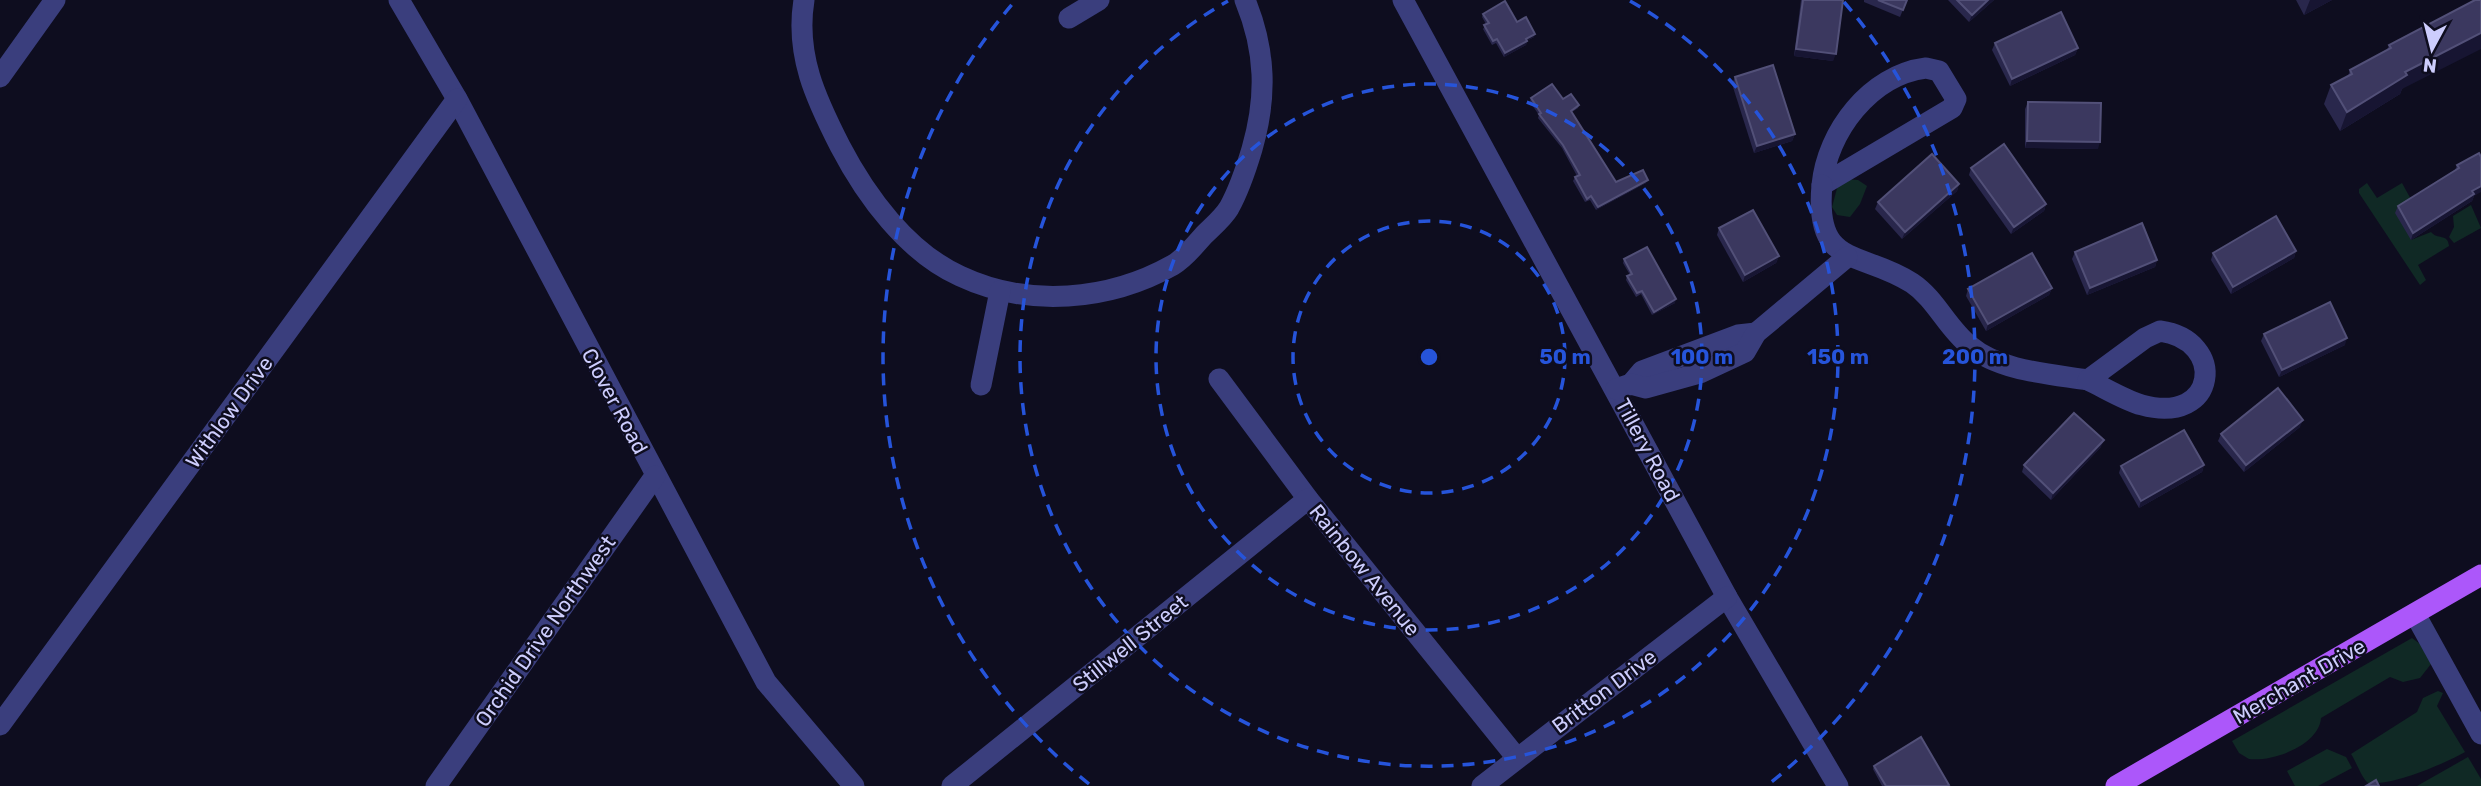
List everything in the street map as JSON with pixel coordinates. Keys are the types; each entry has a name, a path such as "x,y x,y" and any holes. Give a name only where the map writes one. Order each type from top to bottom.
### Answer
{"main road":[{"name":"Merchant Drive","path":"2116,786 2481,575"}],"street":[{"path":"0,77 55,0"},
{"name":"Clover Road","path":"399,0 457,99 766,682 854,786"},
{"path":"804,0 804,50 812,91 851,167 906,240 958,276 1000,291 1053,297 1113,291 1176,264 1228,211 1247,167 1262,116 1264,75 1257,29 1245,0"},
{"path":"1069,18 1099,0"},
{"name":"Tillery Road","path":"1403,0 1624,387 1727,597 1838,786"},
{"path":"1822,185 1952,108 1955,94 1939,71 1916,69 1870,94 1848,117 1824,161 1822,185 1820,211 1824,230 1847,257 1910,282 1927,295 1938,313 1970,347 1989,357 2040,372 2088,380 2141,405 2181,407 2195,400 2202,389 2204,366 2194,344 2175,333 2160,331 2145,338 2088,380"},
{"name":"Withlow Drive","path":"0,725 457,99"},
{"path":"1624,387 1642,371 1738,335 1756,334 1847,257"},
{"path":"981,385 1000,291"},
{"name":"Rainbow Avenue","path":"1219,379 1308,499 1517,758"},
{"name":"Orchid Drive Northwest","path":"436,786 655,476"},
{"name":"Stillwell Street","path":"952,786 1308,499"},
{"name":"Britton Drive","path":"1482,786 1727,597"},
{"path":"2416,614 2481,734"}],"green space":[{"path":"1858,180 1867,186 1860,204 1850,217 1837,215 1832,207 1839,181"},
{"path":"2367,183 2377,198 2402,183 2413,203 2411,240 2431,232 2447,239 2449,246 2418,265 2426,280 2420,285 2359,193 2359,189"},
{"path":"2471,205 2481,228 2454,243 2449,237 2454,227 2453,216"},
{"path":"2412,638 2420,644 2431,664 2420,678 2403,682 2390,677 2321,718 2312,736 2293,750 2259,759 2249,759 2239,753 2232,741"},
{"path":"2438,691 2443,693 2437,706 2465,752 2404,778 2368,783 2351,754 2417,712 2423,698"},
{"path":"2327,749 2346,757 2352,768 2318,786 2295,786 2287,771"},
{"path":"2468,757 2481,779 2481,786 2417,786"}],"building":[{"path":"1803,0 1843,0 1836,54 1796,49"},
{"path":"1878,0 1907,0 1903,10"},
{"path":"1957,0 1988,0 1972,15"},
{"path":"2475,0 2481,0 2481,33 2405,72 2407,75 2347,112 2331,85 2352,74 2350,70 2391,48 2389,45"},
{"path":"1505,1 1517,22 1526,17 1535,34 1505,53 1497,39 1493,41 1484,25 1489,23 1483,14"},
{"path":"2061,12 2078,48 2012,79 1995,43"},
{"path":"1773,65 1795,134 1757,146 1735,77"},
{"path":"1552,84 1563,99 1571,94 1579,105 1571,111 1616,182 1643,170 1648,180 1598,207 1591,196 1587,199 1575,177 1580,175 1531,98"},
{"path":"2028,102 2101,103 2100,142 2027,141"},
{"path":"2004,144 2046,204 2014,227 1971,168"},
{"path":"2479,153 2481,186 2472,191 2474,194 2413,233 2398,206"},
{"path":"1932,154 1959,184 1905,232 1878,202"},
{"path":"1753,210 1779,256 1745,275 1719,228"},
{"path":"2276,216 2296,251 2233,287 2213,253"},
{"path":"2142,223 2157,260 2090,288 2075,252"},
{"path":"1647,247 1676,299 1654,312 1642,291 1637,293 1627,276 1632,274 1624,259"},
{"path":"2032,253 2052,288 1988,324 1968,289"},
{"path":"2330,302 2347,338 2282,370 2264,334"},
{"path":"2278,388 2303,420 2246,465 2221,434"},
{"path":"2074,413 2104,440 2053,493 2024,465"},
{"path":"2184,430 2204,465 2141,501 2121,466"},
{"path":"1921,737 1949,785 1886,786 1874,766"},
{"path":"2376,780 2379,786 2366,786"}]}
